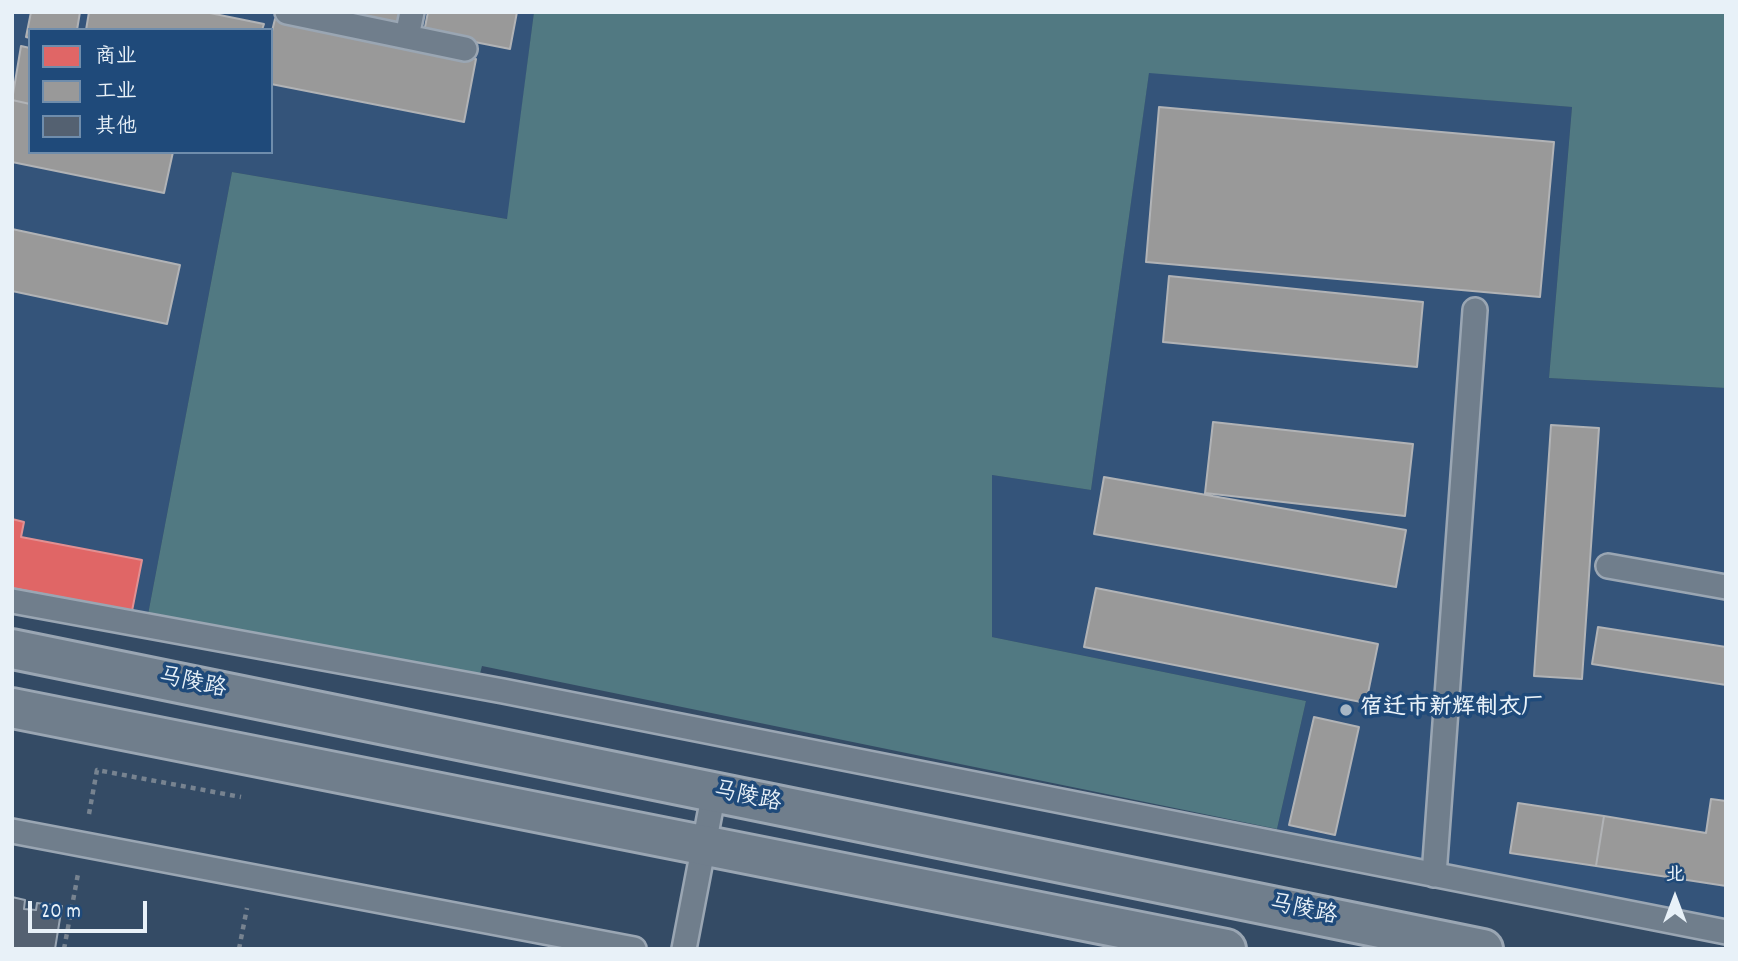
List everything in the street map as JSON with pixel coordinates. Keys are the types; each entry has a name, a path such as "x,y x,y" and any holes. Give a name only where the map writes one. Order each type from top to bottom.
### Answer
{"street":[{"name":"马陵路","path":"12,649 1482,949"},
{"path":"12,708 1226,949"}],"lane":[{"path":"287,12 465,49"},
{"path":"407,37 412,12"},
{"path":"1434,875 1475,310"},
{"path":"1608,566 1726,587"},
{"path":"12,601 531,696 1726,932"},
{"path":"684,949 714,792"},
{"path":"12,831 634,949"}],"path":[{"path":"64,949 97,770 247,798"},
{"path":"239,949 253,876"}],"shaded area":[{"path":"12,12 534,12 508,219 232,172 146,625 12,600"},
{"path":"1149,72 1572,107 1549,378 1726,388 1726,922 1277,829 1306,701 992,637 992,475 1091,490"}],"green space":[{"path":"534,12 1726,12 1726,388 1549,378 1572,107 1149,73 1091,490 992,475 992,637 1306,701 1277,829 482,666 476,689 146,625 232,172 507,219"}],"building: 商业":[{"path":"12,519 24,522 21,537 142,560 132,611 12,588"}],"building: 工业":[{"path":"31,12 80,12 77,28 28,28 26,37"},
{"path":"89,12 205,12 264,24 263,28 86,28"},
{"path":"322,12 401,12 398,28"},
{"path":"428,12 517,12 510,49 424,32"},
{"path":"275,19 476,59 464,122 273,84"},
{"path":"21,46 28,48 28,104 12,100"},
{"path":"12,100 28,104 28,154 173,154 164,193 12,162"},
{"path":"1159,107 1554,142 1540,297 1146,262"},
{"path":"12,229 180,265 167,324 12,291"},
{"path":"1169,276 1423,302 1417,367 1163,342"},
{"path":"1213,422 1413,444 1405,516 1205,493"},
{"path":"1551,425 1599,428 1582,679 1534,676"},
{"path":"1104,477 1406,530 1396,587 1094,534"},
{"path":"1096,588 1378,644 1366,703 1084,647"},
{"path":"1598,627 1726,647 1726,685 1592,664"},
{"path":"1314,717 1359,727 1335,835 1289,825"},
{"path":"1711,799 1726,801 1726,886 1596,866 1604,816 1706,833"},
{"path":"1518,803 1604,816 1596,866 1510,853"}],"building: 其他":[{"path":"12,897 25,900 24,909 36,910 37,903 62,906 55,949 12,949"}],"place":[{"name":"宿迁市新辉制衣厂","path":"1346,710"}]}
